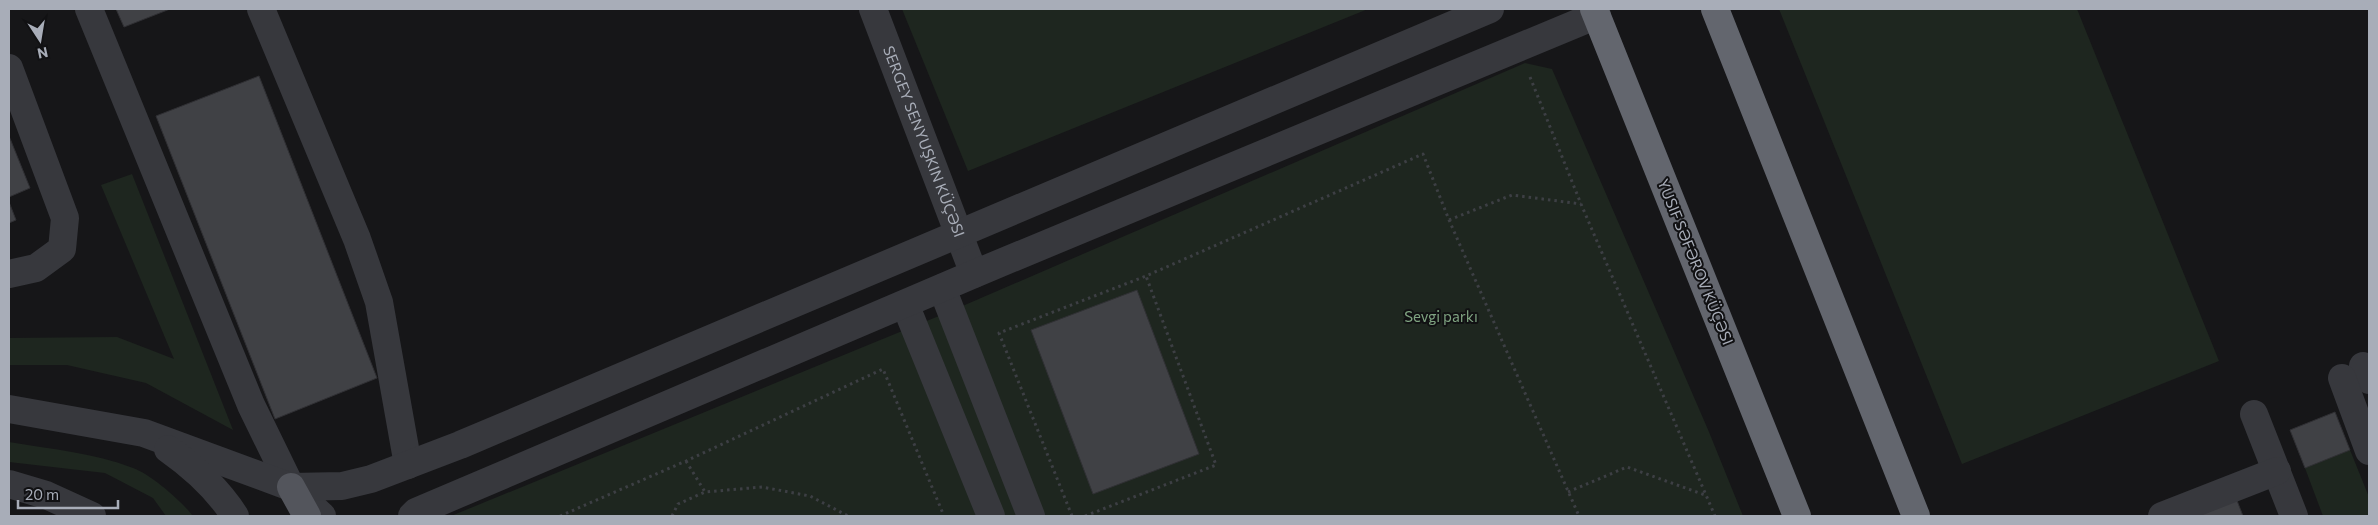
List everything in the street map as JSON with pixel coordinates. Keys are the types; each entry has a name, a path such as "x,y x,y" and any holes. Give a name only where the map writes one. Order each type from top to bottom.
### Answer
{"highway":[{"path":"1715,9 1916,516"},
{"name":"YUSIF SƏFƏROV KÜÇƏSI","path":"1595,12 1797,516"}],"main road":[{"path":"291,487 307,516"}],"street":[{"path":"89,9 251,405 291,487 322,516"},
{"path":"261,9 358,239 380,302 408,465"},
{"name":"SERGEY SENYUŞKIN KÜÇƏSI","path":"873,9 974,274"},
{"path":"9,409 144,433 206,454 291,487 342,486 371,479 1490,9"},
{"path":"412,516 416,512 974,274 1595,12"},
{"path":"9,68 65,218 62,249 36,268 9,274"},
{"path":"942,288 1031,516"},
{"path":"905,304 991,516"},
{"path":"2358,374 2369,451"},
{"path":"206,454 225,458 238,456 254,444 256,430 251,405"},
{"path":"2254,414 2294,516"},
{"path":"144,433 187,463 214,486 234,516"},
{"path":"2162,516 2277,471"},
{"path":"9,484 51,506 92,516"}],"path":[{"path":"1528,73 1581,204 1715,516"},
{"path":"1072,516 999,333 1146,276 1423,154 1449,220 1579,516"},
{"path":"1449,220 1512,195 1581,204"},
{"path":"1085,516 1216,465 1146,276"},
{"path":"560,516 686,461 883,370 944,516"},
{"path":"686,461 705,492"},
{"path":"1568,492 1628,467 1706,495"},
{"path":"672,516 678,504 705,492 762,487 810,496 848,516"}],"green space":[{"path":"902,9 1368,9 968,171"},
{"path":"1779,9 2077,9 2219,361 1962,464"},
{"name":"Sevgi parkı","path":"1525,63 1552,69 1709,432 1743,516 451,516 951,311"},
{"path":"132,174 233,430 146,383 67,365 9,365 9,338 117,337 174,359 101,185"},
{"path":"9,442 87,455 141,471 166,489 193,516 166,516 153,498 105,473 9,462"},
{"path":"2350,450 2369,497 2369,516 2323,516 2305,468"}],"building":[{"path":"116,9 170,9 124,27"},
{"path":"259,76 377,378 275,419 156,116"},
{"path":"9,136 30,188 9,197"},
{"path":"9,202 16,220 9,223"},
{"path":"1137,290 1199,454 1093,494 1031,330"},
{"path":"2335,412 2350,450 2305,468 2290,430"},
{"path":"2236,498 2243,516 2191,516"}]}
